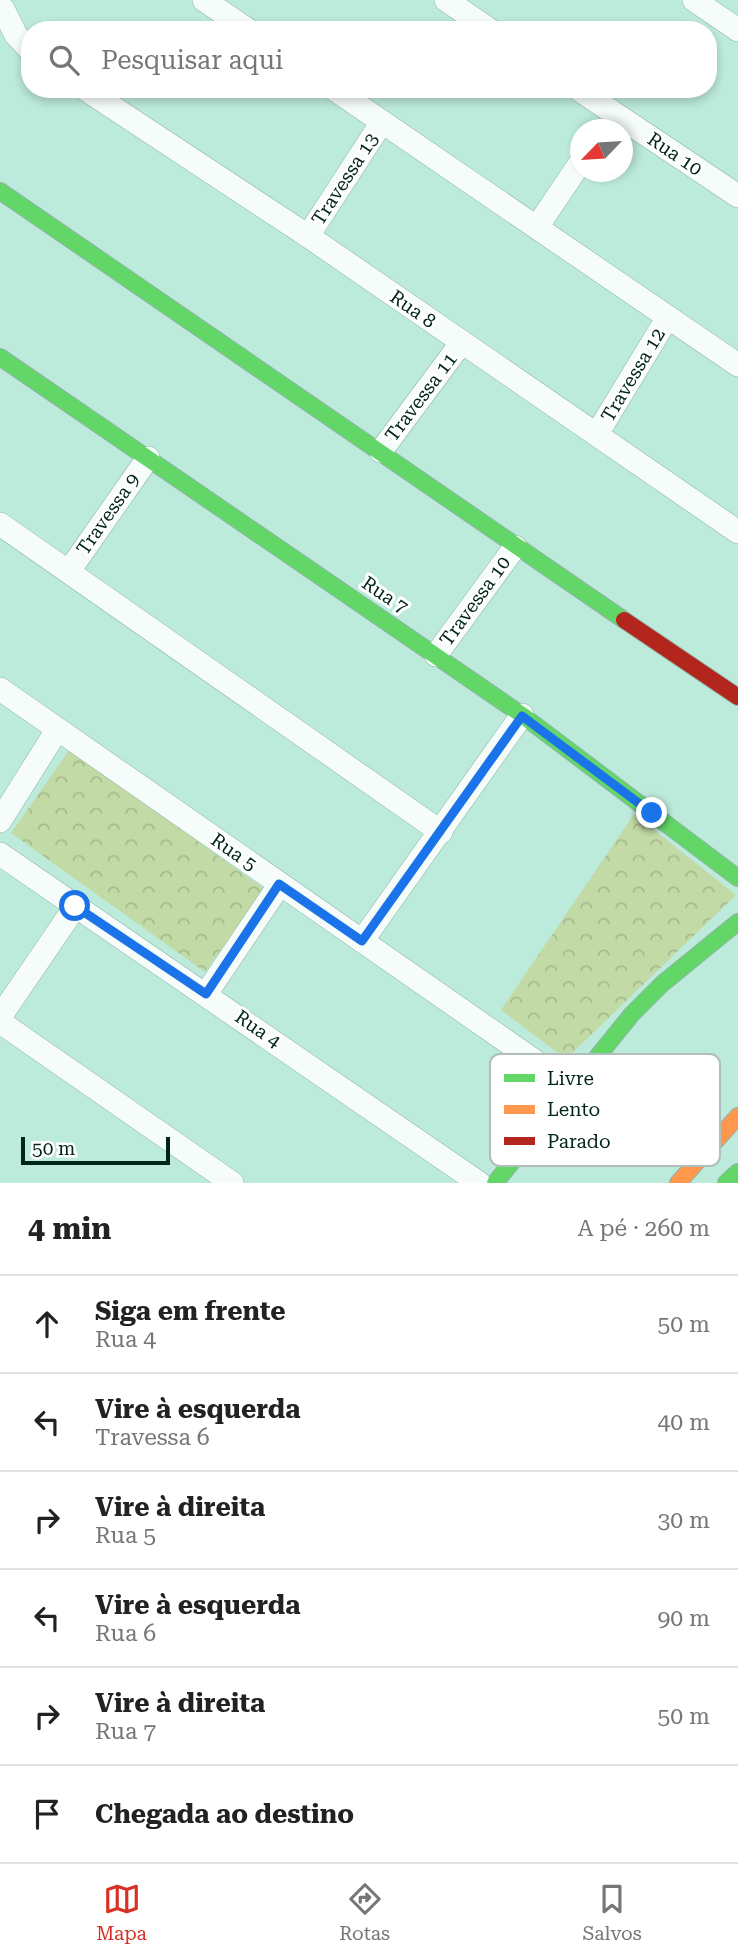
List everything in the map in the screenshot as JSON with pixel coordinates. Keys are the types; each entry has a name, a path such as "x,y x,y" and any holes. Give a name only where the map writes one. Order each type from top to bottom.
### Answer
{"street":[{"path":"204,0 235,21"},
{"path":"446,0 477,21"},
{"path":"694,0 738,30"},
{"path":"5,6 11,27 21,39"},
{"name":"Rua 8","path":"99,98 309,236 738,532"},
{"path":"347,98 738,365"},
{"name":"Rua 10","path":"586,98 606,119"},
{"name":"Travessa 13","path":"309,236 382,122"},
{"name":"Rua 10","path":"633,136 738,196"},
{"path":"537,227 570,178"},
{"path":"0,191 381,451 515,547 738,697"},
{"name":"Travessa 12","path":"597,434 668,317"},
{"name":"Travessa 11","path":"381,451 461,342"},
{"name":"Rua 7","path":"0,358 436,655 738,878"},
{"name":"Travessa 9","path":"69,570 148,458"},
{"path":"0,524 441,832"},
{"name":"Travessa 10","path":"436,655 515,547"},
{"name":"Rua 5","path":"0,689 525,1054"},
{"path":"362,941 522,716"},
{"path":"0,821 57,730"},
{"name":"Rua 4","path":"0,854 479,1183"},
{"path":"206,994 279,884"},
{"path":"0,1017 75,906"},
{"path":"600,1054 645,1000 695,955 738,922"},
{"path":"0,1022 232,1183"},
{"path":"720,1136 738,1116"},
{"path":"495,1183 509,1166"},
{"path":"677,1183 692,1166"},
{"path":"726,1183 738,1171"}],"green space":[{"path":"70,749 264,889 205,972 11,833"},
{"path":"634,814 736,895 571,1054 559,1054 501,1010"}],"traffic: fast":[{"path":"0,191 624,620"},
{"path":"0,357 522,715 738,878"},
{"path":"600,1054 632,1014 662,984 738,922"},
{"path":"495,1183 509,1166"},
{"path":"726,1183 738,1172"}],"traffic: slow":[{"path":"720,1136 738,1116"},
{"path":"678,1183 693,1166"}],"traffic: jam":[{"path":"624,620 738,697"}],"route":[{"path":"75,906 206,994 279,884 362,941 522,716 652,813"}]}
